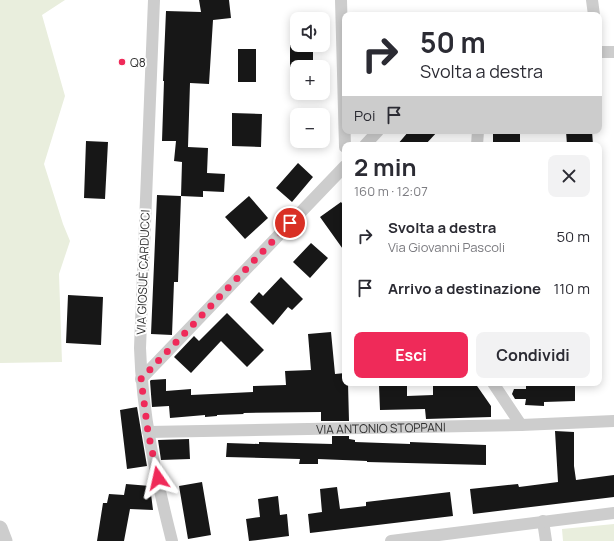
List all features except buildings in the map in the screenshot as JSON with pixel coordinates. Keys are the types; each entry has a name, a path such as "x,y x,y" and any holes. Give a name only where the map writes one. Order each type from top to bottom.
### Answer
{"street":[{"name":"VIA GIOSUÈ CARDUCCI","path":"154,0 140,348 141,379 148,432 172,541"},
{"path":"341,0 342,37"},
{"path":"592,0 594,12"},
{"path":"602,52 614,52"},
{"path":"368,142 375,134"},
{"path":"141,379 342,169"},
{"path":"495,386 521,425"},
{"name":"VIA ANTONIO STOPPANI","path":"148,432 614,422"},
{"path":"391,541 614,513"},
{"path":"543,521 546,541"},
{"path":"0,528 4,541"}],"green space":[{"path":"0,0 65,0 42,15 65,96 44,164 70,241 59,274 62,362 0,363"},
{"path":"614,524 614,541 563,541 562,529"}],"place":[{"name":"Q8","path":"122,62"}],"route":[{"path":"158,478 148,432 141,379 290,223"}]}
